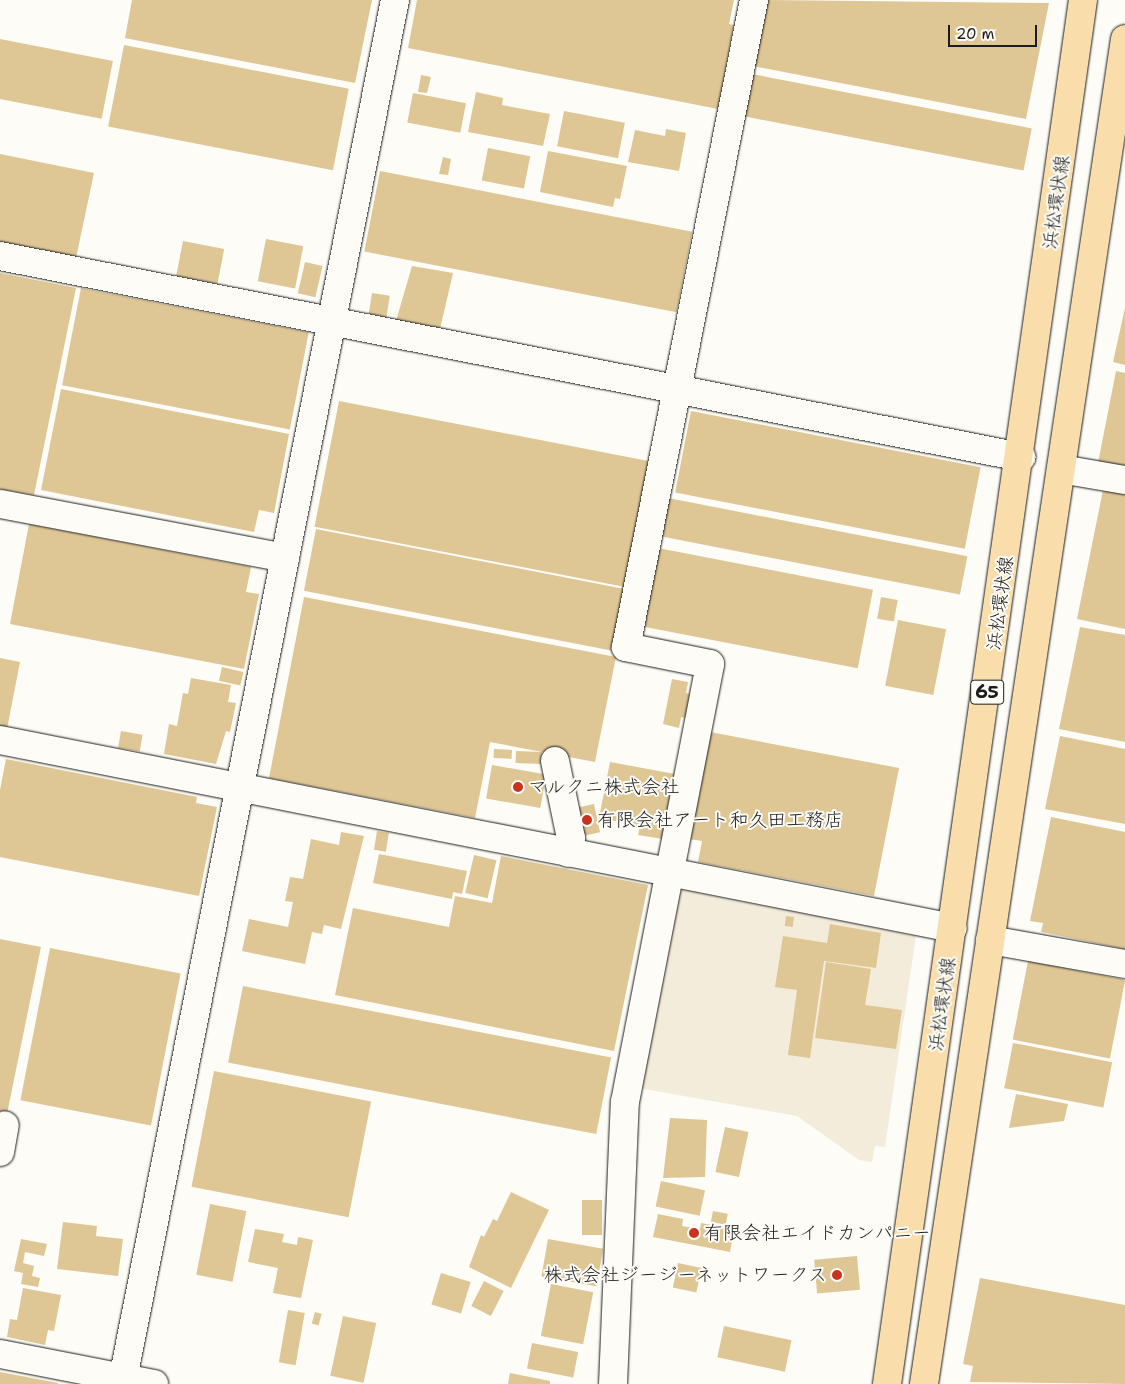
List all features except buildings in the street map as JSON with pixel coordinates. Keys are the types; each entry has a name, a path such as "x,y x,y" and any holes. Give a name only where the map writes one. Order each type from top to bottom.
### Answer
{"main road":[{"name":"浜松環状線","path":"886,1384 1021,456 1083,0"},
{"name":"浜松環状線","path":"924,1384 1125,39"}],"street":[{"path":"123,1381 395,0"},
{"path":"613,1384 625,1102 710,664 626,647 754,0"},
{"path":"0,256 677,392 1021,456"},
{"path":"1061,469 1125,480"},
{"path":"0,504 285,558"},
{"path":"0,740 669,874 953,928"},
{"path":"555,761 571,838 568,853"},
{"path":"990,940 1125,964"},
{"path":"0,1152 6,1125"},
{"path":"0,1354 123,1381 154,1384"}],"shaded area":[{"path":"684,890 916,936 885,1147 875,1146 872,1162 859,1160 797,1116 639,1088 676,895"}],"place":[{"name":"マルクニ株式会社","path":"518,787"},
{"name":"有限会社アート和久田工務店","path":"587,820"},
{"name":"有限会社エイドカンパニー","path":"694,1233"},
{"name":"株式会社ジージーネットワークス","path":"837,1275"}]}
